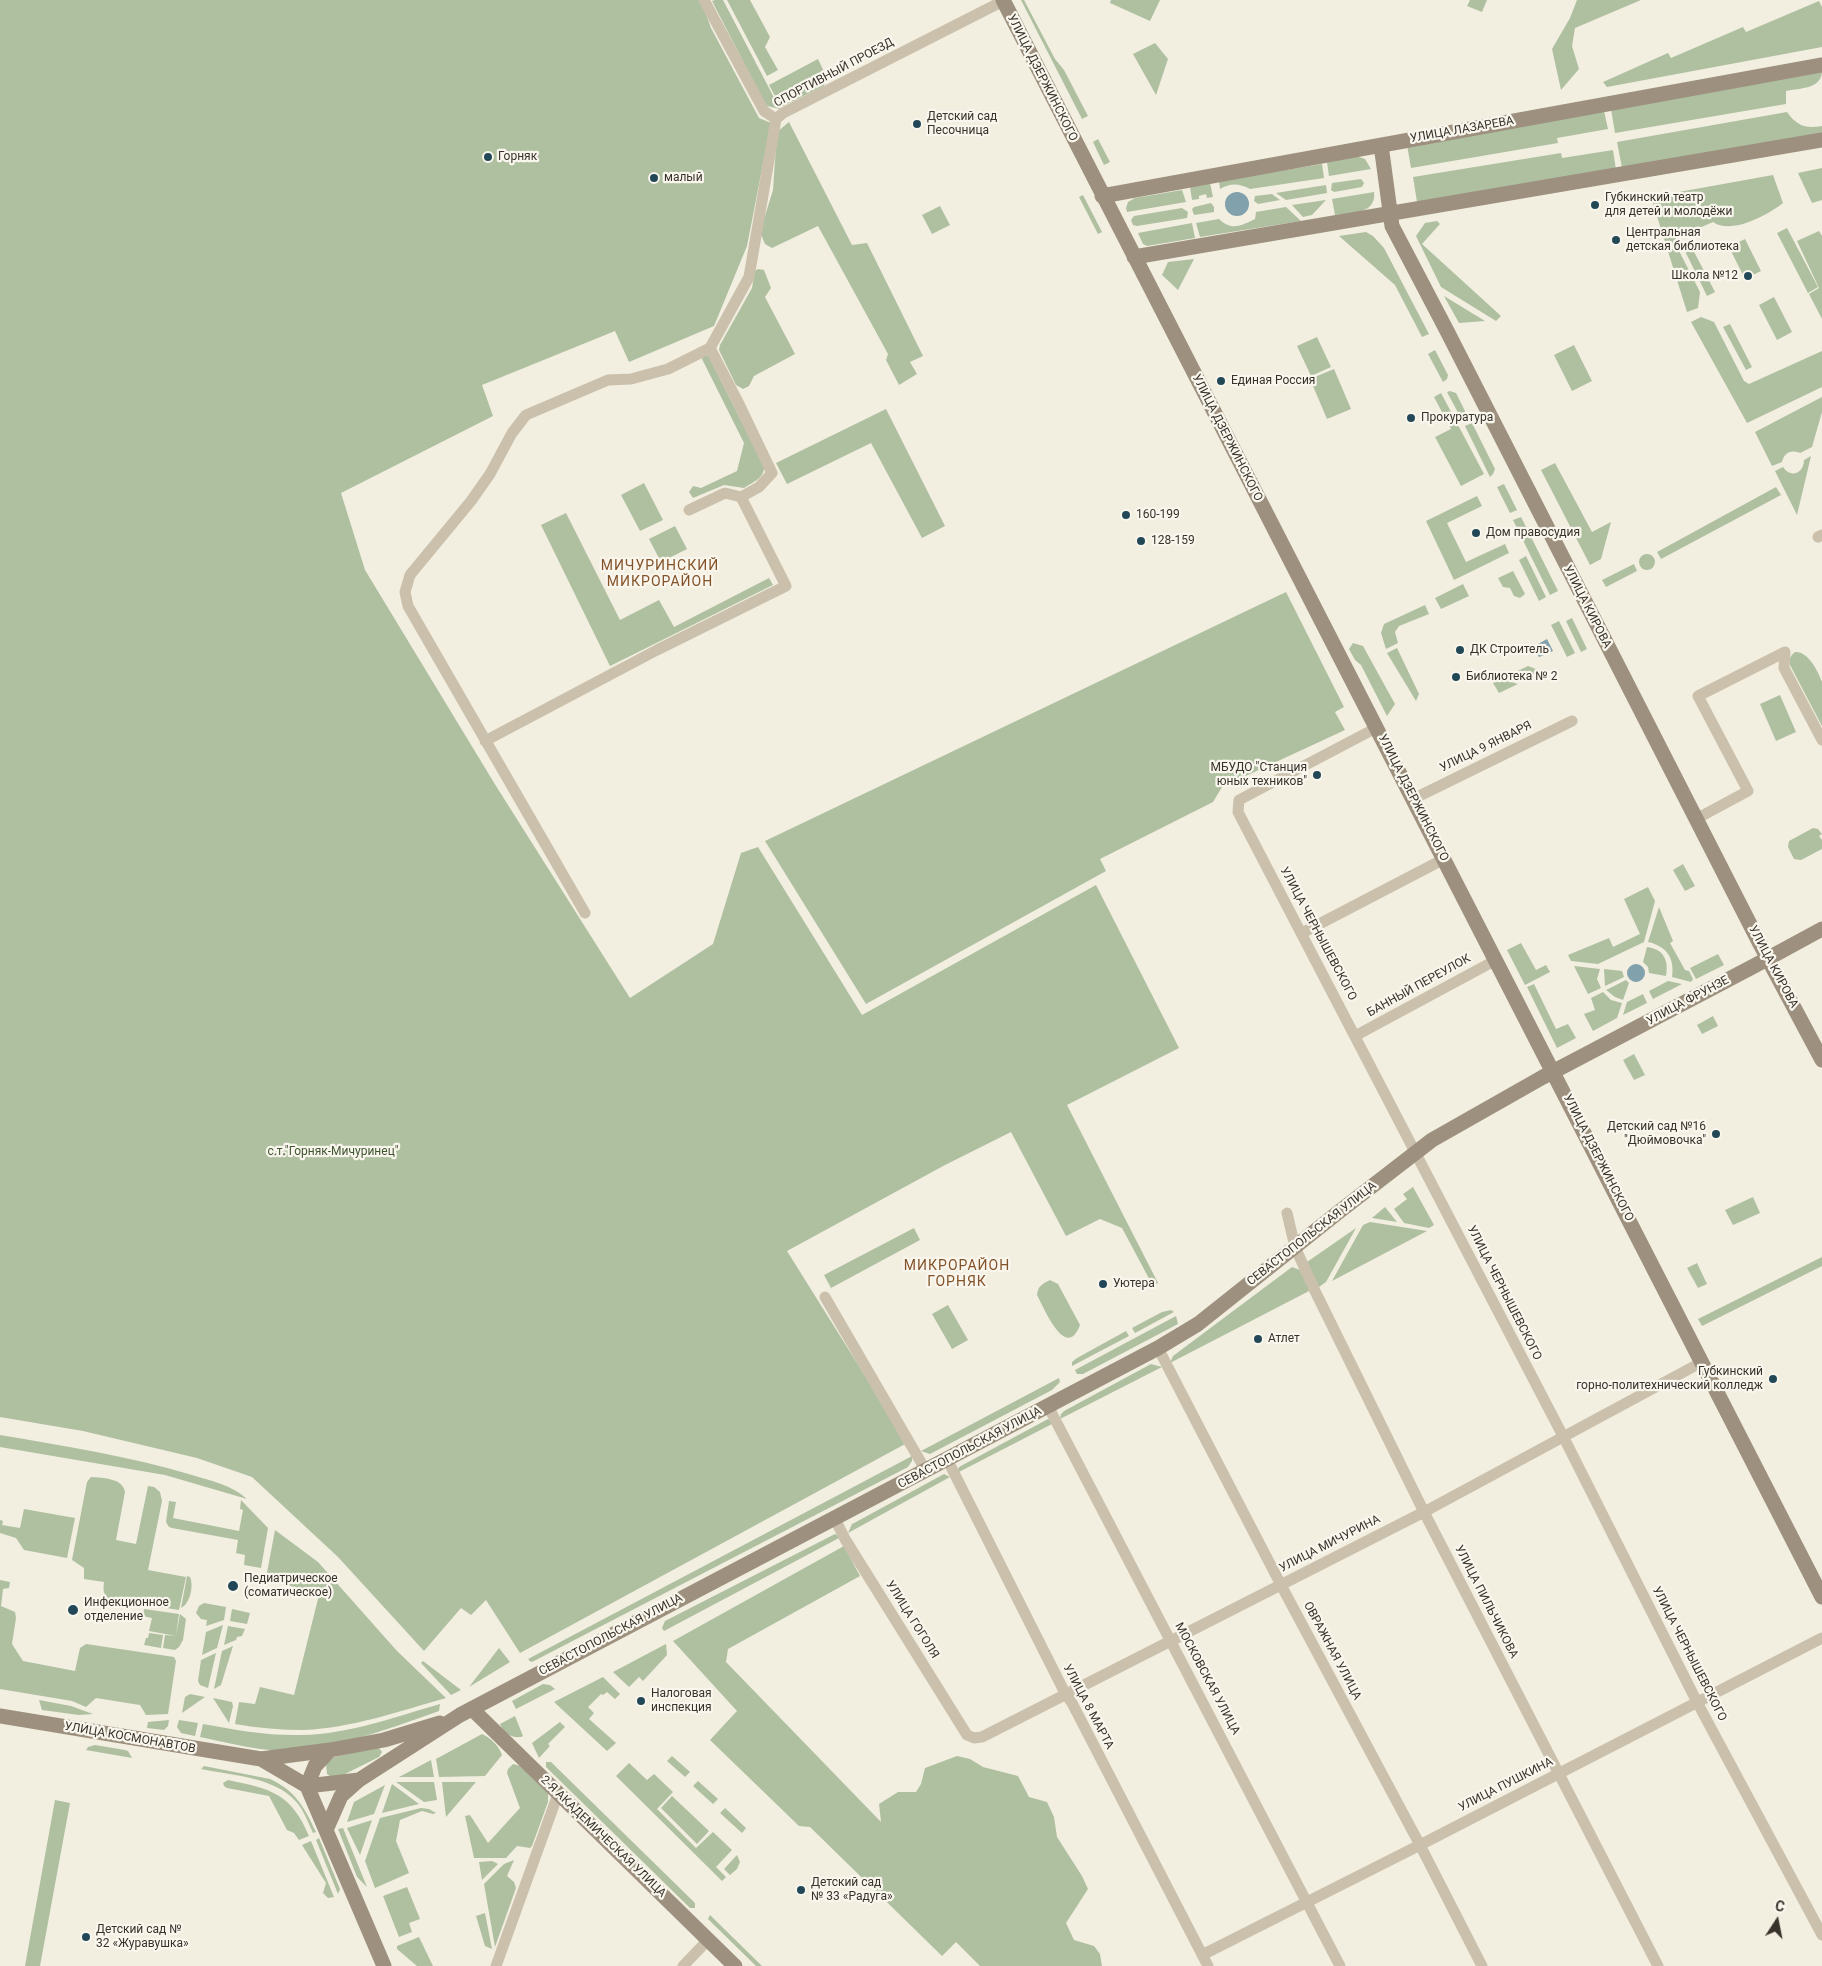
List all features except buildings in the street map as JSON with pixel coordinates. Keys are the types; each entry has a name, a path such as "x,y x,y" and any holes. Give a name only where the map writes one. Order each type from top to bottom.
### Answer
{"main road":[{"name":"УЛИЦА ДЗЕРЖИНСКОГО","path":"1003,0 1822,1597"},
{"name":"УЛИЦА ЛАЗАРЕВА","path":"1102,196 1822,65"},
{"path":"1134,257 1822,140"},
{"name":"УЛИЦА КИРОВА","path":"1381,144 1392,226 1696,819 1822,1060"},
{"name":"УЛИЦА ФРУНЗЕ","path":"1553,1071 1822,929"},
{"name":"СЕВАСТОПОЛЬСКАЯ УЛИЦА","path":"326,1830 341,1796 359,1780 456,1718 1158,1348 1198,1324 1432,1140 1553,1071"},
{"name":"2-Я АКАДЕМИЧЕСКАЯ УЛИЦА","path":"472,1709 735,1966"},
{"name":"УЛИЦА КОСМОНАВТОВ","path":"0,1716 261,1759 330,1750 384,1740 456,1718"},
{"path":"384,1740 394,1759"},
{"path":"330,1750 315,1766 307,1786 384,1966"},
{"name":"УЛИЦА КОСМОНАВТОВ","path":"261,1759 307,1786"},
{"name":"СЕВАСТОПОЛЬСКАЯ УЛИЦА","path":"307,1786 359,1780"}],"street":[{"name":"СПОРТИВНЫЙ ПРОЕЗД","path":"704,0 764,111 776,119 784,113 1003,0"},
{"path":"585,913 408,606 405,592 410,576 471,501 490,474 512,433 526,415 608,380 631,379 668,370 710,348 748,277 776,119"},
{"path":"689,510 725,493 741,497 759,487 772,472 710,348"},
{"path":"485,741 657,650 786,586 741,497"},
{"path":"1696,819 1748,791 1698,696 1785,652 1784,668 1822,740"},
{"name":"УЛИЦА 9 ЯНВАРЯ","path":"1413,798 1572,721"},
{"name":"УЛИЦА ЧЕРНЫШЕВСКОГО","path":"1376,728 1239,800 1238,812 1564,1438 1697,1702 1822,1935"},
{"path":"1302,932 1444,859"},
{"name":"БАННЫЙ ПЕРЕУЛОК","path":"1356,1036 1496,960"},
{"name":"УЛИЦА ПИЛЬЧИКОВА","path":"1286,1213 1295,1247 1424,1512 1658,1966"},
{"path":"825,1297 926,1471"},
{"name":"ОВРАЖНАЯ УЛИЦА","path":"1158,1348 1482,1966"},
{"name":"УЛИЦА МИЧУРИНА","path":"967,1735 974,1738 982,1737 1172,1641 1424,1512 1702,1362"},
{"name":"МОСКОВСКАЯ УЛИЦА","path":"1048,1406 1340,1966"},
{"name":"УЛИЦА 8 МАРТА","path":"946,1459 1208,1966"},
{"name":"УЛИЦА ГОГОЛЯ","path":"834,1519 967,1735"},
{"name":"УЛИЦА ПУШКИНА","path":"1202,1955 1822,1638"},
{"path":"496,1966 558,1794"},
{"path":"684,1966 708,1940"}],"green space":[{"name":"с.т.\"Горняк-Мичуринец\"","path":"0,0 701,0 711,28 759,118 771,123 747,246 714,326 629,362 615,331 482,385 493,416 341,493 365,570 496,786 630,998 713,944 741,853 758,847 862,1015 1096,885 1179,1048 1067,1105 1158,1283 1153,1286 1122,1228 1100,1219 1066,1236 1011,1132 945,1165 787,1251 907,1443 520,1653 486,1600 471,1615 461,1608 424,1651 338,1557 252,1477 197,1458 83,1431 0,1417"},
{"path":"723,0 780,109 767,106 764,102 712,1"},
{"path":"727,0 750,0 770,37 765,47 778,70 767,76"},
{"path":"1021,0 1024,0 1088,116 1082,119"},
{"path":"1111,0 1160,0 1150,21 1110,3"},
{"path":"1470,0 1487,0 1482,12 1467,6"},
{"path":"1577,0 1641,0 1575,28 1572,46 1579,69 1561,90 1552,49 1570,18"},
{"path":"1819,1 1822,7 1822,47 1607,87 1603,82 1668,53 1671,58 1743,27 1746,32"},
{"path":"1155,43 1168,59 1156,95 1133,54"},
{"path":"818,59 826,76 824,86 781,107 769,85"},
{"path":"1822,71 1818,81 1809,87 1786,91 1786,104 1615,133 1611,109"},
{"path":"1604,111 1608,129 1557,138 1558,143 1411,168 1407,145"},
{"path":"1787,112 1794,121 1807,127 1822,126 1822,135 1622,168 1617,142"},
{"path":"789,122 852,245 867,243 923,356 910,362 917,374 899,385 886,360 888,354 818,226 772,248 765,244 760,232 773,190 777,132"},
{"path":"1098,139 1110,162 1104,165 1093,142"},
{"path":"1613,150 1616,170 1417,202 1413,177 1561,153 1562,158"},
{"path":"1356,156 1365,159 1371,169 1329,176 1327,162"},
{"path":"1322,164 1324,178 1250,189 1235,185 1220,189 1219,181"},
{"path":"1822,168 1822,200 1812,203 1798,173"},
{"path":"1773,175 1783,203 1776,208 1759,218 1739,225 1729,226 1713,222 1676,238 1675,243 1700,292 1698,308 1687,312 1651,197"},
{"path":"1361,179 1364,183 1362,187 1334,192 1331,190 1332,183"},
{"path":"1210,183 1213,197 1207,198 1206,194 1199,196 1199,199 1192,200 1190,187"},
{"path":"1326,185 1327,193 1286,200 1276,193"},
{"path":"1182,190 1186,202 1127,212 1128,202 1135,198"},
{"path":"1374,192 1374,199 1371,205 1362,211 1335,215 1332,199"},
{"path":"1272,194 1280,200 1258,204 1254,201 1255,196"},
{"path":"1083,195 1102,232 1098,234 1079,197"},
{"path":"1326,200 1312,215 1303,217 1292,205"},
{"path":"1211,203 1214,207 1214,212 1194,215 1192,209 1194,207"},
{"path":"940,206 950,225 932,234 922,215"},
{"path":"1286,207 1301,221 1200,237 1196,223 1219,219 1223,223 1236,226 1255,219 1256,212"},
{"path":"1182,208 1188,212 1187,218 1137,226 1133,225 1131,220 1134,216"},
{"path":"1437,221 1440,224 1422,244 1501,316 1496,321 1441,287 1416,236 1425,223"},
{"path":"1192,223 1195,238 1147,246 1143,244 1138,233"},
{"path":"1787,228 1818,287 1808,293 1777,233"},
{"path":"1819,231 1822,236 1822,319 1809,294 1819,288 1797,241"},
{"path":"1366,232 1373,236 1384,248 1429,334 1422,337 1395,285 1339,236"},
{"path":"1745,239 1761,271 1745,279 1729,247"},
{"path":"1691,246 1715,292 1707,296 1684,249"},
{"path":"1194,259 1178,290 1162,275 1168,262"},
{"path":"758,269 764,270 771,288 765,297 795,354 754,376 749,386 743,389 736,385 719,350 752,288 755,271"},
{"path":"1444,296 1485,321 1459,323"},
{"path":"1774,297 1792,332 1777,340 1759,305"},
{"path":"1701,317 1714,322 1744,381 1749,384 1822,351 1822,387 1747,423 1691,322"},
{"path":"1730,324 1752,367 1746,370 1723,327"},
{"path":"1317,337 1331,367 1311,376 1297,346"},
{"path":"1574,345 1592,381 1572,391 1554,355"},
{"path":"1435,350 1448,375 1447,379 1443,382 1428,354"},
{"path":"708,355 764,466 764,470 758,479 744,488 724,485 693,498 689,492 693,486 701,488 737,471 744,443 702,359 703,356"},
{"path":"1334,369 1351,409 1327,419 1310,379"},
{"path":"1447,392 1456,393 1468,417 1462,420"},
{"path":"1441,393 1484,474 1461,486 1435,437 1451,429 1434,397"},
{"path":"1822,397 1822,412 1812,447 1800,453 1794,451 1788,453 1784,456 1782,462 1772,466 1755,432"},
{"path":"886,409 945,526 922,538 871,443 787,484 776,463"},
{"path":"1472,423 1495,469 1490,477 1465,426"},
{"path":"1811,456 1797,515 1775,471 1783,467 1790,473 1796,473 1802,468 1804,460"},
{"path":"1555,463 1592,532 1611,522 1601,559 1590,565 1541,470"},
{"path":"644,483 663,520 640,531 621,495"},
{"path":"1504,484 1517,510 1510,513 1497,487"},
{"path":"1776,487 1781,495 1661,559 1657,552"},
{"path":"1477,496 1482,506 1447,523 1466,562 1505,544 1509,553 1454,580 1426,521"},
{"path":"566,513 620,620 659,600 674,627 769,578 773,585 610,666 541,525"},
{"path":"1521,517 1558,591 1550,595 1513,520"},
{"path":"675,526 687,549 661,562 649,539"},
{"path":"1644,554 1650,554 1655,559 1653,568 1644,570 1639,565 1639,559"},
{"path":"1526,556 1546,597 1539,601 1519,560"},
{"path":"1634,564 1637,571 1606,587 1602,580"},
{"path":"1513,571 1525,594 1520,598 1514,596 1510,588 1503,587 1498,578"},
{"path":"1463,584 1469,596 1441,609 1435,598"},
{"path":"1286,592 1344,707 1335,712 1345,730 1222,787 1213,802 1100,859 1106,871 866,1004 765,841"},
{"path":"1425,605 1429,614 1399,626 1395,632 1398,643 1386,649 1381,633 1384,624"},
{"path":"1572,618 1587,649 1581,652 1566,621"},
{"path":"1559,621 1575,653 1567,657 1551,625"},
{"path":"1353,643 1363,646 1395,704 1387,716 1361,665 1355,660 1349,649"},
{"path":"1397,648 1419,694 1416,701 1387,653"},
{"path":"1795,652 1808,658 1815,667 1822,682 1822,726 1790,665 1790,658"},
{"path":"1528,666 1541,671 1521,679 1509,675"},
{"path":"1501,679 1518,684 1499,693 1493,683"},
{"path":"1780,695 1796,732 1776,741 1760,704"},
{"path":"1813,828 1818,829 1822,834 1819,836 1822,840 1822,849 1801,860 1794,859 1788,847 1789,841"},
{"path":"1683,864 1695,886 1685,891 1673,870"},
{"path":"1648,887 1655,901 1644,942 1598,964 1571,961 1568,955 1609,938 1613,947 1640,934 1624,899"},
{"path":"1659,907 1673,941 1670,943 1685,970 1689,971 1693,979 1691,982 1672,977 1672,964 1668,954 1655,944 1648,942"},
{"path":"1521,943 1536,970 1546,965 1550,972 1525,985 1507,950"},
{"path":"1647,947 1658,950 1664,957 1667,965 1666,976 1649,973 1648,967 1643,962"},
{"path":"1718,954 1724,965 1696,979 1690,968"},
{"path":"1574,966 1600,969 1597,979 1601,988 1588,994"},
{"path":"1604,969 1622,971 1624,977 1605,986"},
{"path":"1626,980 1629,983 1623,1000 1606,990"},
{"path":"1668,981 1682,984 1653,999 1649,991"},
{"path":"1534,984 1556,1029 1568,1024 1576,1038 1557,1048 1527,987"},
{"path":"1603,992 1611,1000 1622,1003 1617,1018 1593,1031 1584,1014 1595,1010 1591,998"},
{"path":"1643,994 1647,1003 1623,1015 1627,1002"},
{"path":"1713,1016 1718,1026 1702,1034 1697,1025"},
{"path":"1634,1054 1645,1075 1634,1080 1623,1060"},
{"path":"1413,1187 1434,1225 1429,1228 1404,1223 1394,1209 1407,1199 1403,1194"},
{"path":"1753,1197 1760,1213 1733,1225 1725,1210"},
{"path":"1385,1207 1397,1222 1372,1218"},
{"path":"1370,1222 1427,1231 1332,1281 1363,1225"},
{"path":"914,1228 920,1240 831,1288 824,1275"},
{"path":"1356,1228 1326,1282 1319,1287 1307,1262"},
{"path":"1822,1257 1822,1266 1702,1326 1698,1319"},
{"path":"1697,1263 1707,1284 1698,1288 1687,1268"},
{"path":"1292,1267 1300,1270 1311,1290 1170,1363 1173,1356"},
{"path":"1050,1280 1058,1284 1080,1325 1074,1335 1068,1338 1056,1329 1037,1295 1038,1289"},
{"path":"948,1305 968,1340 952,1349 932,1314"},
{"path":"1171,1310 1174,1312 1135,1333 1132,1328 1162,1312"},
{"path":"1176,1316 1178,1324 1083,1374 1077,1374 1075,1370"},
{"path":"1126,1331 1129,1336 1072,1366 1072,1362 1077,1358"},
{"path":"1151,1364 1162,1367 1060,1419 1064,1411"},
{"path":"1059,1378 1060,1382 1052,1390 930,1454 921,1451"},
{"path":"1048,1419 1054,1423 957,1473 959,1467"},
{"path":"0,1435 96,1452 168,1468 221,1484 235,1490 247,1499 165,1475 0,1447"},
{"path":"912,1456 912,1461 908,1467 534,1661 531,1662 528,1659"},
{"path":"944,1474 950,1477 848,1533 852,1524"},
{"path":"91,1477 117,1481 125,1492 116,1540 136,1544 148,1486 154,1487 160,1492 162,1501 148,1570 186,1577 179,1610 110,1599 104,1592 104,1582 84,1579 84,1568 72,1560 87,1482"},
{"path":"241,1500 268,1528 261,1568 244,1565 245,1555 236,1553 238,1540 172,1528 166,1522 169,1501 176,1502 173,1518 239,1531 243,1510 240,1509"},
{"path":"24,1509 75,1518 67,1558 24,1550 16,1538 0,1533 0,1520 3,1521 2,1525 20,1528"},
{"path":"275,1530 318,1562 397,1651 446,1698 376,1718 322,1729 287,1730 235,1724 239,1702 255,1704 260,1687 294,1695 319,1595 266,1578"},
{"path":"835,1534 841,1537 664,1631 662,1628 665,1621"},
{"path":"844,1546 860,1576 728,1649 726,1662 881,1822 879,1804 898,1792 916,1792 921,1784 925,1768 957,1756 970,1759 983,1767 1018,1776 1029,1797 1047,1802 1054,1817 1057,1837 1082,1876 1088,1889 1066,1923 1074,1940 1094,1946 1100,1954 1102,1966 980,1966 956,1942 942,1956 810,1827 799,1826 710,1740 737,1711 673,1641"},
{"path":"187,1576 190,1577 191,1590 187,1603 181,1608"},
{"path":"0,1580 10,1582 9,1588 3,1589 1,1606 15,1612 16,1618 12,1644 23,1661 75,1671 80,1648 86,1644 174,1657 176,1661 168,1714 146,1715 140,1705 96,1698 86,1707 72,1701 0,1689"},
{"path":"204,1603 226,1607 224,1620 206,1626 207,1620 201,1619 196,1613 199,1606"},
{"path":"144,1609 179,1614 176,1636 149,1631 152,1618 143,1616"},
{"path":"232,1609 250,1613 247,1624 230,1621"},
{"path":"180,1614 186,1619 183,1640 175,1650 163,1648 165,1635 176,1636"},
{"path":"223,1625 217,1648 202,1655 206,1632"},
{"path":"228,1626 245,1629 242,1636 224,1645"},
{"path":"149,1633 163,1635 161,1648 144,1645"},
{"path":"666,1644 667,1655 643,1681 639,1677 629,1687 613,1672"},
{"path":"233,1646 221,1685 214,1689 222,1651"},
{"path":"499,1648 510,1662 469,1687"},
{"path":"216,1653 208,1688 200,1685 198,1681 201,1660"},
{"path":"423,1661 461,1690 451,1695 421,1663"},
{"path":"603,1677 620,1694 615,1699 607,1692 603,1695 601,1694 588,1707 594,1713 589,1719 616,1743 607,1751 554,1702"},
{"path":"543,1684 550,1685 555,1689 516,1709 512,1701"},
{"path":"190,1694 205,1697 182,1713 185,1697"},
{"path":"213,1698 232,1702 233,1706 229,1723"},
{"path":"39,1700 71,1706 93,1714 79,1715 42,1710"},
{"path":"440,1704 439,1711 397,1726 351,1740 305,1749 260,1749 200,1737 203,1724 277,1735 337,1732"},
{"path":"515,1716 523,1736 521,1737 508,1735 500,1724"},
{"path":"169,1720 168,1726 164,1730 147,1728 148,1722"},
{"path":"179,1720 198,1723 195,1736 181,1733 177,1727"},
{"path":"560,1722 565,1727 548,1744 550,1746 539,1758 532,1743"},
{"path":"482,1734 499,1748 502,1755 485,1776 439,1777 436,1759"},
{"path":"95,1745 128,1751 132,1758 86,1750 88,1747"},
{"path":"379,1748 382,1752 379,1757 339,1777 331,1777 327,1774 326,1764 334,1757"},
{"path":"672,1756 690,1772 685,1777 667,1761"},
{"path":"431,1760 434,1777 399,1777"},
{"path":"546,1762 551,1762 695,1903 695,1908 690,1908 546,1767"},
{"path":"629,1763 647,1780 654,1774 673,1792 657,1809 696,1848 713,1832 732,1850 716,1867 726,1877 722,1881 616,1776"},
{"path":"513,1764 521,1766 548,1792 548,1802 532,1846 530,1848 517,1846 506,1858 474,1858 465,1816 470,1815 488,1843 520,1808 507,1773"},
{"path":"204,1766 270,1779 279,1784 293,1794 316,1832 313,1833 301,1808 282,1790 270,1784 242,1776 201,1769"},
{"path":"228,1780 256,1786 278,1795 295,1810 309,1836 299,1840 294,1833 287,1830 269,1796 227,1788 223,1783"},
{"path":"698,1781 718,1799 713,1804 693,1786"},
{"path":"396,1782 434,1782 437,1800 424,1802"},
{"path":"442,1782 476,1782 446,1817"},
{"path":"392,1784 419,1804 382,1813"},
{"path":"385,1785 374,1814 347,1822 354,1802"},
{"path":"672,1796 709,1831 697,1844 661,1808"},
{"path":"55,1800 70,1803 40,1966 25,1966"},
{"path":"421,1808 429,1809 436,1813 422,1811 400,1820 396,1841 409,1873 375,1888 365,1861 380,1818"},
{"path":"725,1808 746,1828 742,1833 720,1813"},
{"path":"372,1820 360,1855 347,1828"},
{"path":"343,1828 367,1887 357,1877 338,1829"},
{"path":"319,1838 340,1889 338,1894 316,1840"},
{"path":"311,1841 334,1897 328,1898 323,1893 326,1883 302,1845"},
{"path":"737,1855 740,1862 737,1869 730,1875 724,1869"},
{"path":"514,1860 507,1876 514,1882 516,1888 495,1947 484,1884 504,1864"},
{"path":"492,1861 498,1864 482,1880 479,1862"},
{"path":"407,1887 420,1919 409,1923 412,1932 399,1937 383,1896"},
{"path":"485,1913 492,1949 485,1946 476,1916"},
{"path":"710,1915 762,1966 756,1966 708,1919"},
{"path":"419,1937 433,1966 417,1966 397,1949 397,1946"}],"water":[{"path":"1237,192 1245,196 1249,204 1245,212 1237,216 1229,212 1225,204 1229,196"},
{"path":"1547,639 1553,651 1539,657 1536,651 1538,644"},
{"path":"1636,964 1642,967 1645,973 1642,979 1636,982 1630,979 1627,973 1630,967"}],"place":[{"name":"Детский сад Песочница","path":"917,124"},
{"name":"Горняк","path":"488,157"},
{"name":"малый","path":"654,178"},
{"name":"Губкинский театр для детей и молодёжи","path":"1595,205"},
{"name":"Центральная детская библиотека","path":"1616,240"},
{"name":"Школа №12","path":"1748,276"},
{"name":"Единая Россия","path":"1221,381"},
{"name":"Прокуратура","path":"1411,418"},
{"name":"160-199","path":"1126,515"},
{"name":"Дом правосудия","path":"1476,533"},
{"name":"128-159","path":"1141,541"},
{"name":"ДК Строитель","path":"1460,650"},
{"name":"Библиотека № 2","path":"1456,677"},
{"name":"МБУДО \"Станция юных техников\"","path":"1317,775"},
{"name":"Детский сад №16 \"Дюймовочка\"","path":"1716,1134"},
{"name":"Уютера","path":"1103,1284"},
{"name":"Атлет","path":"1258,1339"},
{"name":"Губкинский горно-политехнический колледж","path":"1773,1379"},
{"name":"Педиатрическое (соматическое)","path":"233,1586"},
{"name":"Инфекционное отделение","path":"73,1610"},
{"name":"Налоговая инспекция","path":"641,1701"},
{"name":"Детский сад № 33 «Радуга»","path":"801,1890"},
{"name":"Детский сад № 32 «Журавушка»","path":"86,1937"}],"district":[{"name":"МИЧУРИНСКИЙ МИКРОРАЙОН","path":"660,574"},
{"name":"МИКРОРАЙОН ГОРНЯК","path":"957,1274"}]}
